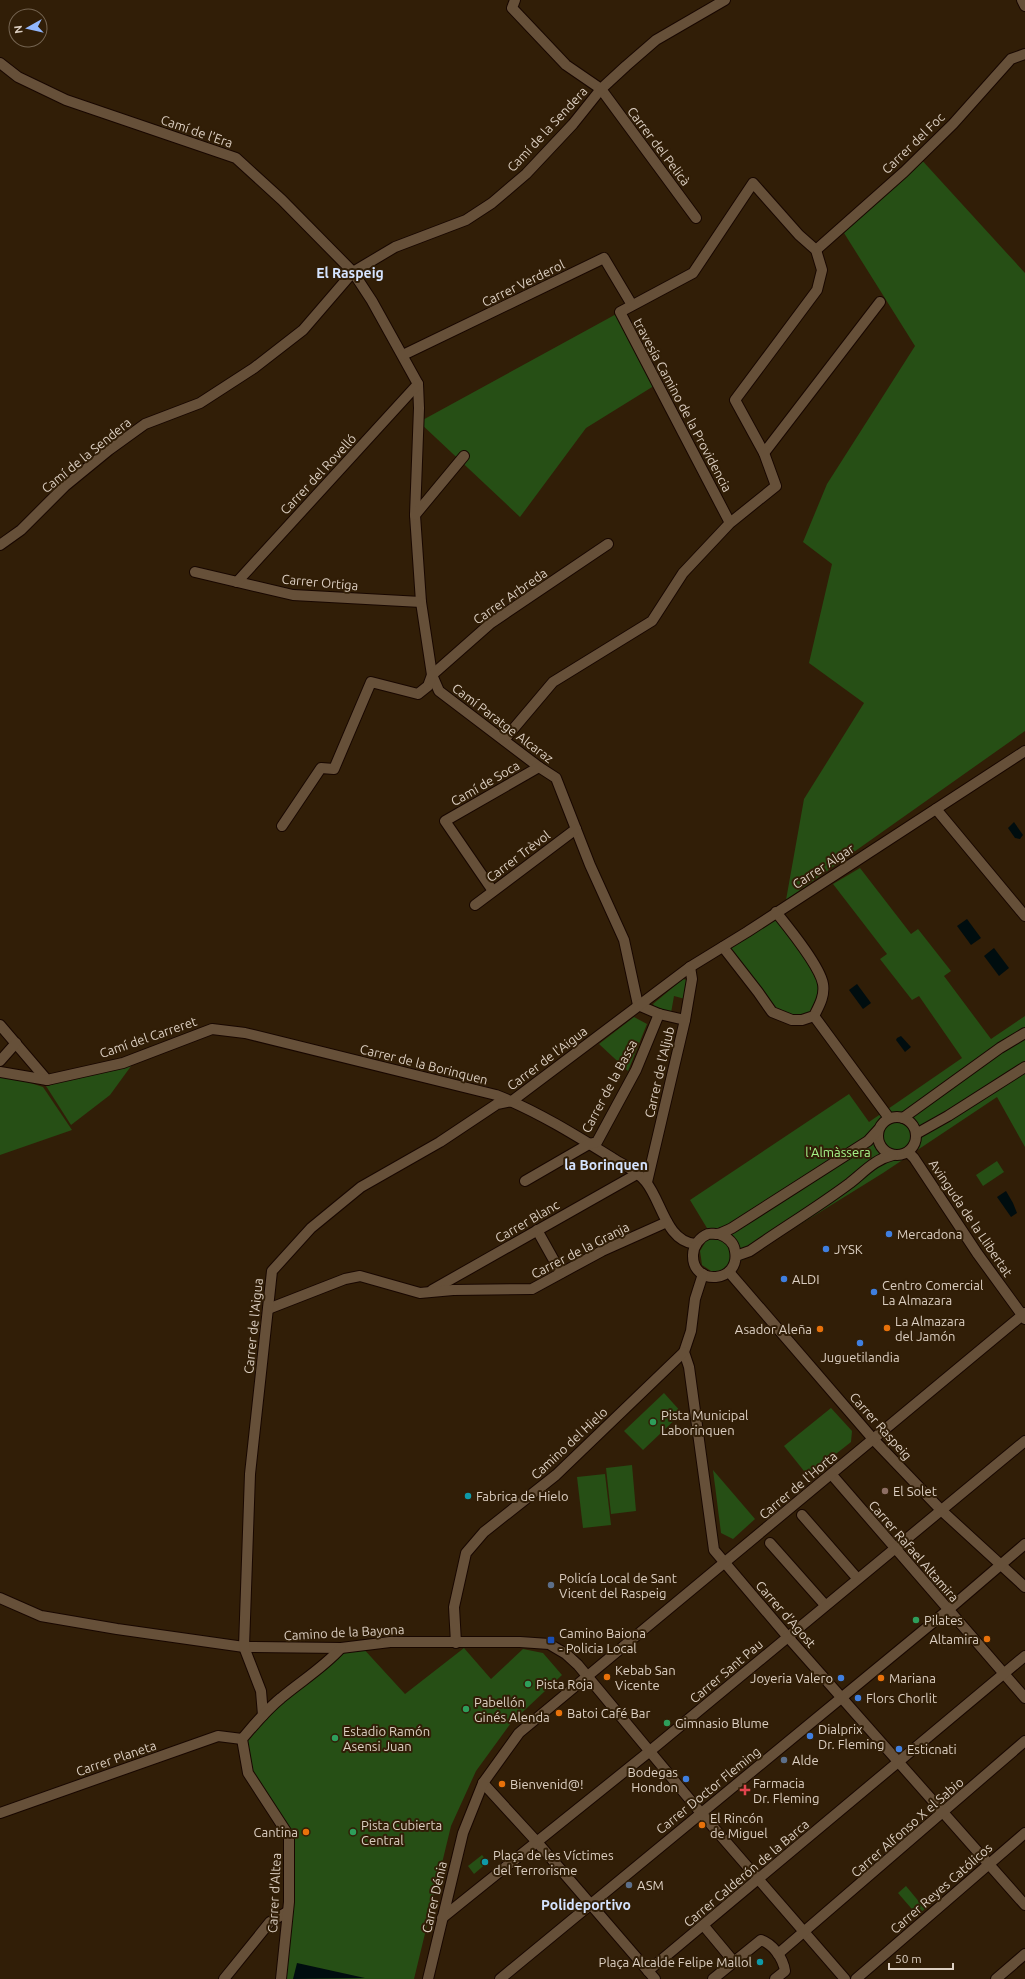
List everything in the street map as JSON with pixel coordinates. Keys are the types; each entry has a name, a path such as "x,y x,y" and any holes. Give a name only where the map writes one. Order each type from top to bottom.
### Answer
{"street":[{"name":"Carrer del Pelicà","path":"515,0 512,8 566,65 601,89 696,218"},
{"name":"Camí de la Sendera","path":"0,545 21,530 64,486 109,450 145,424 200,403 260,363 303,330 353,272 395,246 466,220 492,203 526,174 573,124 601,89 656,40 725,0"},
{"path":"1022,0 1025,6"},
{"name":"Carrer del Foc","path":"816,250 904,172 953,124 1011,59 1025,54"},
{"name":"Camí de l'Era","path":"0,63 18,77 66,100 236,158 282,200 353,272"},
{"path":"504,740 554,682 652,621 683,573 730,523 776,486 764,453 735,400 817,290 822,270 816,250 799,235 753,183 693,273 632,305"},
{"name":"Carrer Verderol","path":"403,356 604,258 632,305"},
{"name":"Camí Paratge Alcaraz","path":"353,272 418,384 419,408 415,515 421,602 432,675 439,692 538,767 556,778 590,865 624,940 638,1005"},
{"path":"764,453 880,302"},
{"name":"travesía Camino de la Providencia","path":"632,305 620,312 730,523"},
{"name":"Carrer del Rovelló","path":"237,582 418,384"},
{"path":"415,515 464,456"},
{"name":"Carrer Arbreda","path":"282,826 321,768 334,769 371,682 418,694 428,686 432,675 491,623 608,544"},
{"name":"Carrer Ortiga","path":"195,572 293,595 421,602"},
{"name":"Carrer Algar","path":"638,1005 690,966 723,947 1025,751"},
{"name":"Camí de Soca","path":"493,891 444,821 538,767"},
{"path":"936,809 1025,916"},
{"name":"Carrer Trèvol","path":"474,904 576,829"},
{"path":"723,947 772,1012 792,1020 802,1020 814,1016 823,998 823,983 810,958 776,912"},
{"name":"Carrer de l'Aljub","path":"646,1182 685,1020 692,979 690,966"},
{"path":"638,1005 659,1014 685,1020"},
{"name":"Carrer de l'Aigua","path":"244,1647 250,1474 272,1271 311,1228 361,1187 440,1142 497,1104 512,1101 638,1005"},
{"name":"Carrer de la Bassa","path":"525,1181 590,1144 597,1142 636,1070 659,1014"},
{"path":"814,1016 889,1118"},
{"path":"0,1025 47,1080"},
{"name":"Carrer de la Borinquen","path":"212,1029 245,1033 496,1095 512,1101 590,1144 637,1174 646,1182 667,1222 678,1237 688,1243 695,1244"},
{"name":"Camí del Carreret","path":"47,1080 123,1063 212,1029"},
{"path":"903,1118 1000,1048 1025,1033"},
{"path":"0,1061 16,1043"},
{"path":"916,1134 948,1116 1025,1067"},
{"path":"0,1072 47,1080"},
{"path":"719,1234 728,1239 735,1247 736,1256 733,1267 728,1272 714,1278 703,1274 695,1265 693,1260 695,1244 702,1237 709,1234 719,1234 732,1228 868,1141 889,1118 896,1116 911,1123 916,1134 913,1146 908,1152 884,1157 872,1164 850,1183 750,1251 736,1256"},
{"path":"878,1130 878,1142 883,1149 894,1155"},
{"name":"Avinguda de la Llibertat","path":"908,1152 914,1158 977,1252 1024,1315"},
{"name":"Carrer Blanc","path":"430,1291 637,1174"},
{"name":"Carrer de la Granja","path":"268,1309 345,1279 360,1276 420,1293 430,1291 532,1289 602,1251 667,1222"},
{"path":"537,1230 561,1273"},
{"name":"Carrer Raspeig","path":"728,1272 873,1439 941,1510 1001,1563 1025,1587"},
{"path":"684,1352 691,1331 695,1299 703,1274"},
{"name":"Carrer de l'Horta","path":"586,1676 832,1475 873,1439 1024,1315"},
{"name":"Carrer d'Agost","path":"684,1352 688,1367 714,1550 787,1636 1025,1905"},
{"name":"Camino del Hielo","path":"456,1643 454,1606 466,1553 484,1532 556,1475 684,1352"},
{"name":"Carrer Sant Pau","path":"442,1918 650,1751 857,1578 1025,1441"},
{"name":"Carrer Rafael Altamira","path":"832,1475 894,1549 1025,1698"},
{"path":"802,1515 857,1578"},
{"path":"770,1543 825,1606"},
{"name":"Carrer Doctor Fleming","path":"500,1979 948,1610 1025,1544"},
{"name":"Camino de la Bayona","path":"0,1598 41,1616 116,1629 244,1647 341,1648 390,1642 520,1642 549,1644 566,1654 578,1665 701,1813 845,1979"},
{"path":"244,1647 260,1691 263,1715"},
{"path":"242,1739 280,1698 328,1663 341,1648"},
{"name":"Carrer Calderón de la Barca","path":"651,1975 704,1926 1025,1656"},
{"name":"Carrer Dénia","path":"428,1979 463,1833 483,1783 520,1733 586,1676"},
{"name":"Carrer Planeta","path":"0,1813 218,1736 242,1739"},
{"name":"Carrer d'Altea","path":"242,1739 248,1773 289,1836 287,1912 281,1979"},
{"name":"Carrer Alfonso X el Sabio","path":"778,1954 1025,1742"},
{"path":"483,1783 537,1842 651,1975"},
{"name":"Carrer Reyes Católicos","path":"856,1979 1025,1833"},
{"path":"224,1979 270,1922 287,1912"},
{"path":"704,1926 734,1962"},
{"path":"712,1979 761,1940 768,1942 784,1962 785,1971 775,1979"},
{"path":"996,1979 1025,1954"}],"green space":[{"path":"919,157 1025,273 1025,731 786,900 804,799 864,703 809,663 832,564 803,542 827,484 915,346 844,233"},
{"path":"620,312 657,384 586,428 520,517 419,422"},
{"name":"l'Almàssera","path":"860,868 911,934 918,929 951,971 944,976 991,1039 1025,1016 1025,1147 997,1097 883,1173 725,1271 714,1273 702,1265 700,1251 706,1241 713,1238 690,1200 849,1094 869,1122 962,1058 919,996 912,1000 880,959 887,954 833,884"},
{"path":"776,912 823,983 814,1016 802,1020 772,1012 723,947"},
{"path":"683,979 687,980 685,999 674,996 671,1013 655,1008 653,1004"},
{"path":"634,1017 647,1024 628,1071 599,1044"},
{"path":"134,1062 110,1095 71,1125 46,1086"},
{"path":"0,1073 43,1087 72,1130 0,1155"},
{"path":"997,1161 1004,1172 983,1186 976,1175"},
{"name":"Pista Municipal Laborinquen","path":"664,1393 682,1413 643,1450 624,1431"},
{"path":"831,1408 852,1431 851,1442 808,1476 784,1446"},
{"path":"632,1465 636,1511 611,1514 606,1468"},
{"path":"713,1470 755,1519 733,1539 721,1533"},
{"path":"605,1474 611,1525 583,1528 577,1477"},
{"path":"361,1646 405,1694 464,1648 491,1679 523,1649 543,1653 562,1675 511,1723 476,1771 451,1826 414,1979 281,1979 289,1836 248,1773 242,1739 341,1648"},
{"path":"482,1855 488,1862 474,1874 468,1866"},
{"path":"906,1886 925,1909 917,1915 898,1893"}],"shaded area":[{"path":"1014,822 1023,835 1020,839 1015,838 1008,828"},
{"path":"967,919 981,938 971,945 957,926"},
{"path":"994,948 1009,968 999,976 984,956"},
{"path":"857,984 871,1003 863,1009 849,990"},
{"path":"901,1036 911,1047 905,1052 896,1040"},
{"path":"1006,1191 1017,1213 1011,1217 997,1197"},
{"path":"297,1963 365,1978 293,1979"}],"place":[{"name":"Mercadona","path":"889,1234"},
{"name":"JYSK","path":"826,1249"},
{"name":"ALDI","path":"784,1279"},
{"name":"Centro Comercial La Almazara","path":"874,1292"},
{"name":"La Almazara del Jamón","path":"887,1328"},
{"name":"Asador Aleña","path":"820,1329"},
{"name":"Juguetilandia","path":"860,1343"},
{"name":"Pista Municipal Laborinquen","path":"653,1422"},
{"name":"El Solet","path":"885,1491"},
{"name":"Fabrica de Hielo","path":"468,1496"},
{"name":"Policía Local de Sant Vicent del Raspeig","path":"551,1585"},
{"name":"Pilates","path":"916,1620"},
{"name":"Altamira","path":"987,1639"},
{"name":"Camino Baiona - Policia Local","path":"551,1640"},
{"name":"Kebab San Vicente","path":"607,1677"},
{"name":"Joyeria Valero","path":"841,1678"},
{"name":"Mariana","path":"881,1678"},
{"name":"Pista Roja","path":"528,1684"},
{"name":"Flors Chorlit","path":"858,1698"},
{"name":"Pabellón Ginés Alenda","path":"466,1709"},
{"name":"Batoi Café Bar","path":"559,1713"},
{"name":"Gimnasio Blume","path":"667,1723"},
{"name":"Dialprix Dr. Fleming","path":"810,1736"},
{"name":"Estadio Ramón Asensi Juan","path":"335,1738"},
{"name":"Esticnati","path":"899,1749"},
{"name":"Alde","path":"784,1760"},
{"name":"Bodegas Hondon","path":"686,1779"},
{"name":"Bienvenid@!","path":"502,1784"},
{"name":"Farmacia Dr. Fleming","path":"745,1790"},
{"name":"El Rincón de Miguel","path":"702,1825"},
{"name":"Cantina","path":"306,1832"},
{"name":"Pista Cubierta Central","path":"353,1832"},
{"name":"Plaça de les Víctimes del Terrorisme","path":"485,1862"},
{"name":"ASM","path":"629,1885"},
{"name":"Plaça Alcalde Felipe Mallol","path":"760,1962"}],"district":[{"name":"El Raspeig","path":"350,273"},
{"name":"la Borinquen","path":"606,1165"},
{"name":"Polideportivo","path":"586,1905"}]}
